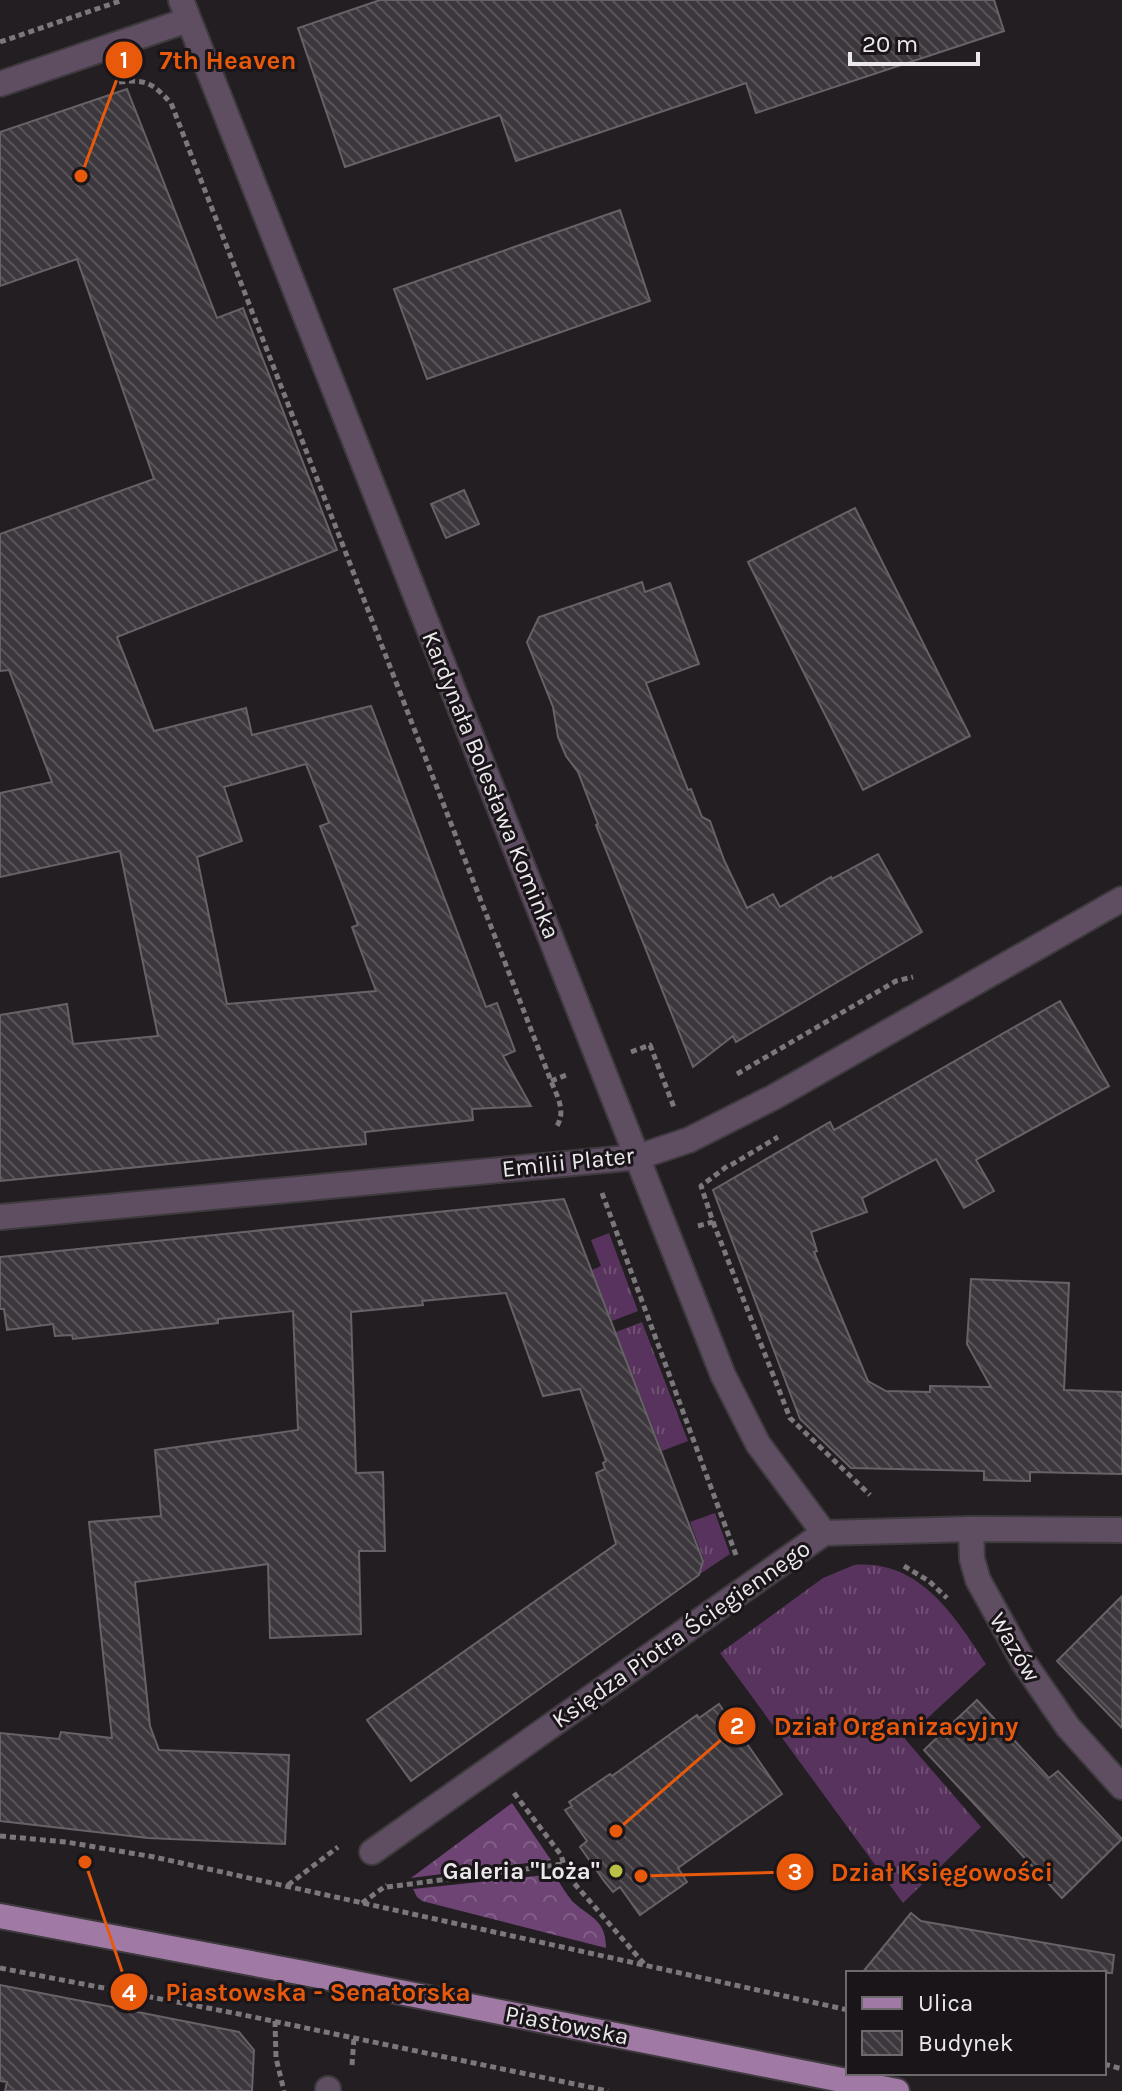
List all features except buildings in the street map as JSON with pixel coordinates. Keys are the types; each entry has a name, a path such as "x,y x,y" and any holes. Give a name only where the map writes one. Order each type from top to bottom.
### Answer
{"main road":[{"name":"Piastowska","path":"0,1916 897,2091"}],"street":[{"path":"0,84 185,10"},
{"name":"Kardynała Bolesława Kominka","path":"185,10 709,1339 739,1410 771,1465 824,1533"},
{"name":"Emilii Plater","path":"0,1217 638,1157 689,1140 774,1097 1122,899"},
{"name":"Księdza Piotra Ściegiennego","path":"372,1852 824,1533 971,1529 1122,1530"},
{"name":"Wazów","path":"971,1529 972,1559 978,1580 1016,1650 1068,1727 1122,1787"}],"path":[{"path":"0,42 123,0"},
{"path":"107,85 141,79 156,87 171,103 556,1094 561,1115 560,1122 551,1133"},
{"path":"599,1186 736,1555 724,1564"},
{"path":"713,1222 790,1418 868,1495 879,1497"},
{"path":"899,1563 929,1581 957,1607"},
{"path":"502,1802 514,1793 561,1855 567,1875 646,1967"},
{"path":"0,1836 81,1844 288,1885 846,2010"},
{"path":"288,1885 349,1839"},
{"path":"383,1888 564,1864"},
{"path":"362,1903 395,1879"},
{"path":"0,1968 275,2021 608,2091"},
{"path":"275,2021 276,2058 284,2091"}],"green space":[{"path":"609,1233 638,1311 612,1321 592,1270 601,1266 591,1240"},
{"path":"642,1322 688,1441 662,1451 616,1332"},
{"path":"715,1513 730,1554 700,1574 704,1560 690,1522"},
{"path":"854,1565 898,1571 916,1581 948,1610 986,1664 905,1739 981,1827 903,1903 720,1653 823,1578"},
{"path":"512,1803 551,1860 411,1878"},
{"path":"554,1874 573,1902 600,1925 606,1948 422,1901 413,1889"}],"place":[{"name":"7th Heaven","path":"81,176"},
{"name":"Dział Organizacyjny","path":"616,1831"},
{"name":"Piastowska - Senatorska","path":"85,1862"},
{"name":"Galeria \"Loża\"","path":"616,1871"},
{"name":"Dział Księgowości","path":"641,1876"}]}
